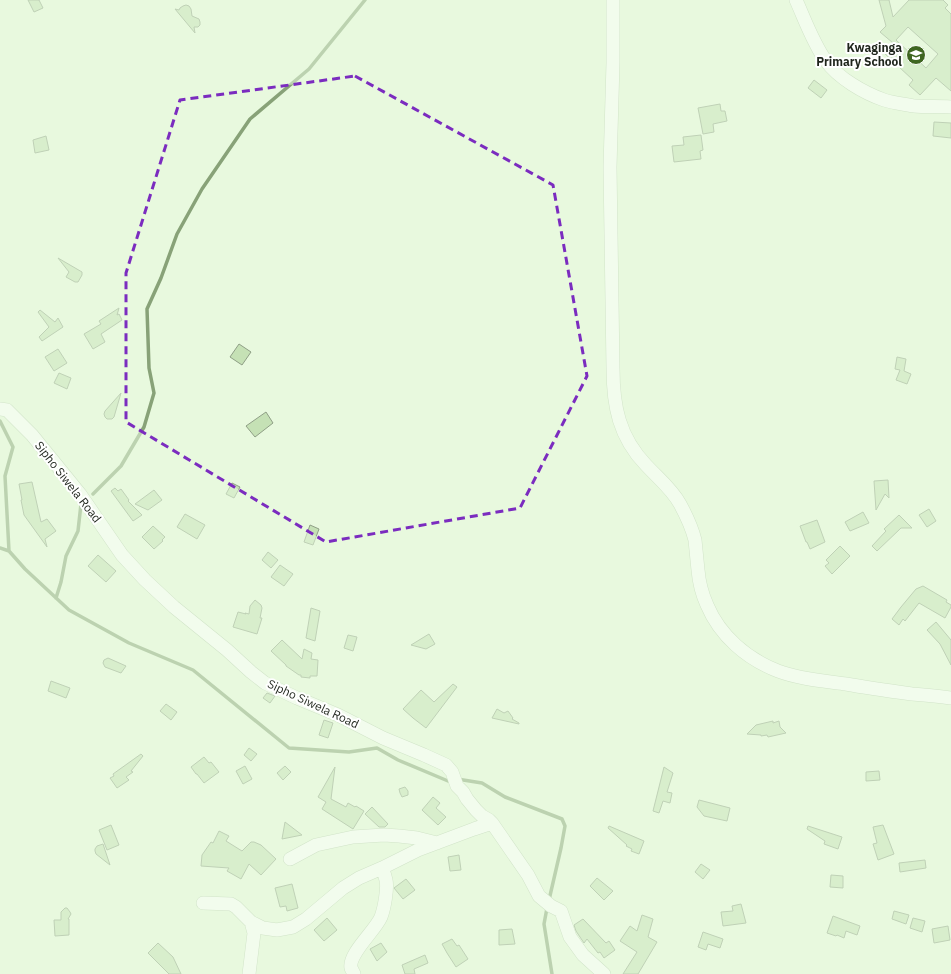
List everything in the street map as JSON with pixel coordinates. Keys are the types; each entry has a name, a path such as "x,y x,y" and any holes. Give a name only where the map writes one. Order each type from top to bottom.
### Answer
{"street":[{"path":"612,0 613,63 610,167 614,400 621,425 632,448 673,493 686,514 694,540 701,587 711,615 730,640 742,651 761,663 778,671 828,682 951,698"},
{"path":"796,0 825,60 836,72 852,84 885,100 915,106 951,107"},
{"name":"Sipho Siwela Road","path":"2,409 7,410 32,435 80,494 122,555 145,580 174,607 227,650 251,672 265,683 338,715 383,738 446,765 452,772 457,786 467,799 482,816 492,823 528,875 539,896 551,906 561,911 570,937 583,955 604,974"},
{"path":"203,903 231,904 251,922 263,928 277,930 293,927 306,919 343,888 359,878 418,850 474,828 492,823"},
{"path":"290,859 316,844 353,837 399,836 417,838 438,843"},
{"path":"354,974 351,968 352,959 374,929 381,917 385,903 387,882 382,868"},
{"path":"249,974 254,933 251,922"}],"highlighted area":[{"path":"355,76 553,185 587,376 520,508 326,542 126,422 126,273 180,100"}],"building":[{"path":"28,0 39,0 43,8 34,12"},
{"name":"Kwaginga Primary School","path":"879,0 889,0 893,17 909,0 943,0 948,5 945,8 951,14 951,91 936,78 920,95 909,85 913,80 884,53 893,43 880,32 886,26","holes":["908,27 938,54 926,68 896,40"]},
{"path":"186,5 191,9 192,16 199,19 200,22 198,27 194,27 195,33 175,9 179,10"},
{"path":"814,80 827,90 821,98 808,88"},
{"path":"720,104 721,111 725,111 727,121 713,124 714,132 703,134 698,108"},
{"path":"934,122 951,123 951,138 933,136"},
{"path":"701,135 703,150 700,151 701,159 674,162 672,146 684,145 683,137"},
{"path":"46,136 49,150 35,153 33,140"},
{"path":"58,258 82,272 78,282 66,277 69,272"},
{"path":"119,308 117,315 119,314 122,320 101,334 105,342 93,349 84,334 101,324 99,321"},
{"path":"40,310 55,322 58,318 63,327 42,341 39,337 49,327 38,312"},
{"path":"239,344 251,352 242,365 230,357"},
{"path":"58,349 67,363 54,371 45,357"},
{"path":"897,357 906,359 904,371 911,374 907,384 896,380 900,370 895,369"},
{"path":"59,373 71,378 67,389 54,383"},
{"path":"121,393 114,417 112,419 107,419 104,414 105,411"},
{"path":"266,412 273,423 255,437 246,426"},
{"path":"888,480 889,498 885,494 876,510 874,481"},
{"path":"32,482 41,522 47,519 56,531 45,539 47,547 24,515 19,484"},
{"path":"232,483 240,487 234,498 226,494"},
{"path":"115,488 118,491 121,489 129,500 128,501 142,515 133,521 111,491"},
{"path":"154,490 162,500 148,510 135,504"},
{"path":"929,509 936,521 927,527 919,515"},
{"path":"863,512 869,523 850,531 845,522"},
{"path":"185,514 205,525 197,539 177,527"},
{"path":"899,515 912,528 901,528 877,551 872,546 886,531 884,529"},
{"path":"817,520 825,542 810,549 800,526"},
{"path":"310,525 319,529 313,545 304,542"},
{"path":"153,526 165,537 162,540 163,541 154,549 142,537"},
{"path":"840,546 850,556 832,574 825,566 829,563 826,560"},
{"path":"268,552 278,560 271,568 262,560"},
{"path":"98,555 116,571 106,582 88,566"},
{"path":"280,565 293,574 284,586 271,577"},
{"path":"923,586 947,600 946,602 951,605 945,618 919,603 905,621 903,619 899,625 892,619 916,589"},
{"path":"255,600 261,605 262,608 260,618 262,618 257,634 233,627 238,612 249,614 250,606"},
{"path":"311,608 320,611 315,641 306,638"},
{"path":"936,622 951,640 951,665 940,644 927,630"},
{"path":"429,634 435,644 426,649 411,645"},
{"path":"348,635 357,637 353,651 344,648"},
{"path":"282,640 302,659 304,649 312,653 311,659 318,660 317,676 310,676 310,678 301,677 301,675 286,666 271,651"},
{"path":"108,658 126,666 121,673 105,667 103,663 104,660"},
{"path":"51,681 70,688 66,698 48,691"},
{"path":"453,684 457,687 426,728 403,709 421,690 434,702"},
{"path":"267,693 275,696 270,703 263,698"},
{"path":"166,704 177,712 171,720 160,711"},
{"path":"497,709 504,713 508,711 513,718 512,719 519,724 492,718"},
{"path":"324,720 333,723 328,738 319,735"},
{"path":"773,721 773,723 779,721 780,727 786,733 768,737 767,735 761,736 747,734 756,725"},
{"path":"249,748 257,754 251,761 244,755"},
{"path":"141,754 143,756 131,771 133,772 126,777 129,780 117,788 110,778 114,776 113,774"},
{"path":"204,757 209,763 211,762 219,772 204,783 191,767"},
{"path":"245,766 252,779 243,784 236,771"},
{"path":"285,766 291,772 283,780 277,773"},
{"path":"335,767 331,799 346,807 348,803 364,811 353,829 322,809 326,802 318,797"},
{"path":"664,767 673,773 667,792 672,793 670,803 663,801 659,813 653,811"},
{"path":"879,771 880,780 866,781 866,772"},
{"path":"405,787 408,791 408,795 402,797 399,789"},
{"path":"433,797 440,803 436,808 446,817 438,825 422,810"},
{"path":"699,800 730,808 727,821 704,816 697,807"},
{"path":"372,807 388,824 385,827 379,827 365,814"},
{"path":"285,822 302,835 282,839"},
{"path":"111,825 119,845 107,850 99,830"},
{"path":"883,825 894,854 878,860 873,844 877,843 873,827"},
{"path":"609,826 644,841 639,854 631,851 632,849 626,846 627,845 608,828"},
{"path":"808,826 842,837 838,849 824,844 825,841 807,829"},
{"path":"219,831 229,836 226,841 242,851 251,842 254,842 261,845 276,859 261,875 249,864 241,879 227,871 229,868 201,866 202,855 211,842 213,843"},
{"path":"103,844 110,865 96,854 95,851 97,846"},
{"path":"459,855 461,870 450,871 448,857"},
{"path":"925,860 926,868 900,872 899,863"},
{"path":"701,864 710,870 703,879 695,872"},
{"path":"831,875 843,876 843,888 830,887"},
{"path":"597,878 613,891 604,900 590,886"},
{"path":"406,879 415,890 403,899 394,888"},
{"path":"292,884 298,908 287,911 286,906 280,907 275,888"},
{"path":"741,904 746,923 723,926 721,912 733,911 732,906"},
{"path":"67,908 71,914 68,919 69,935 55,936 54,920 61,920 61,912"},
{"path":"894,911 909,915 906,924 892,919"},
{"path":"642,915 653,919 648,937 657,942 638,974 623,974 637,952 620,941 630,926 637,931"},
{"path":"833,916 860,926 857,935 846,931 844,938 827,933"},
{"path":"327,918 337,930 324,941 314,930"},
{"path":"913,918 925,921 922,932 910,928"},
{"path":"583,919 606,943 609,941 615,950 604,958 587,939 584,943 574,925"},
{"path":"948,926 950,940 934,943 932,929"},
{"path":"512,929 515,944 499,945 499,930"},
{"path":"703,932 723,939 720,948 708,944 706,950 698,947"},
{"path":"452,939 457,946 459,945 468,959 456,967 442,944"},
{"path":"158,943 173,957 181,974 169,974 148,953"},
{"path":"381,943 387,952 377,961 370,949"},
{"path":"425,955 428,963 414,969 415,974 405,974 402,965"}],"waterway":[{"path":"93,494 121,466 144,427 154,393 149,368 147,309 161,278 177,234 202,189 250,119 309,69 365,0"},
{"path":"0,421 13,447 5,476 9,551"},
{"path":"56,598 66,556 78,531 81,504"},
{"path":"0,548 9,551 25,569 69,610 129,643 193,670 289,748 349,752 377,748 398,760 448,781 451,780"},
{"path":"457,779 482,783 505,797 562,819 565,826 549,900"},
{"path":"547,908 544,924 552,974"}],"place":[{"name":"Kwaginga Primary School","path":"916,55"}]}
